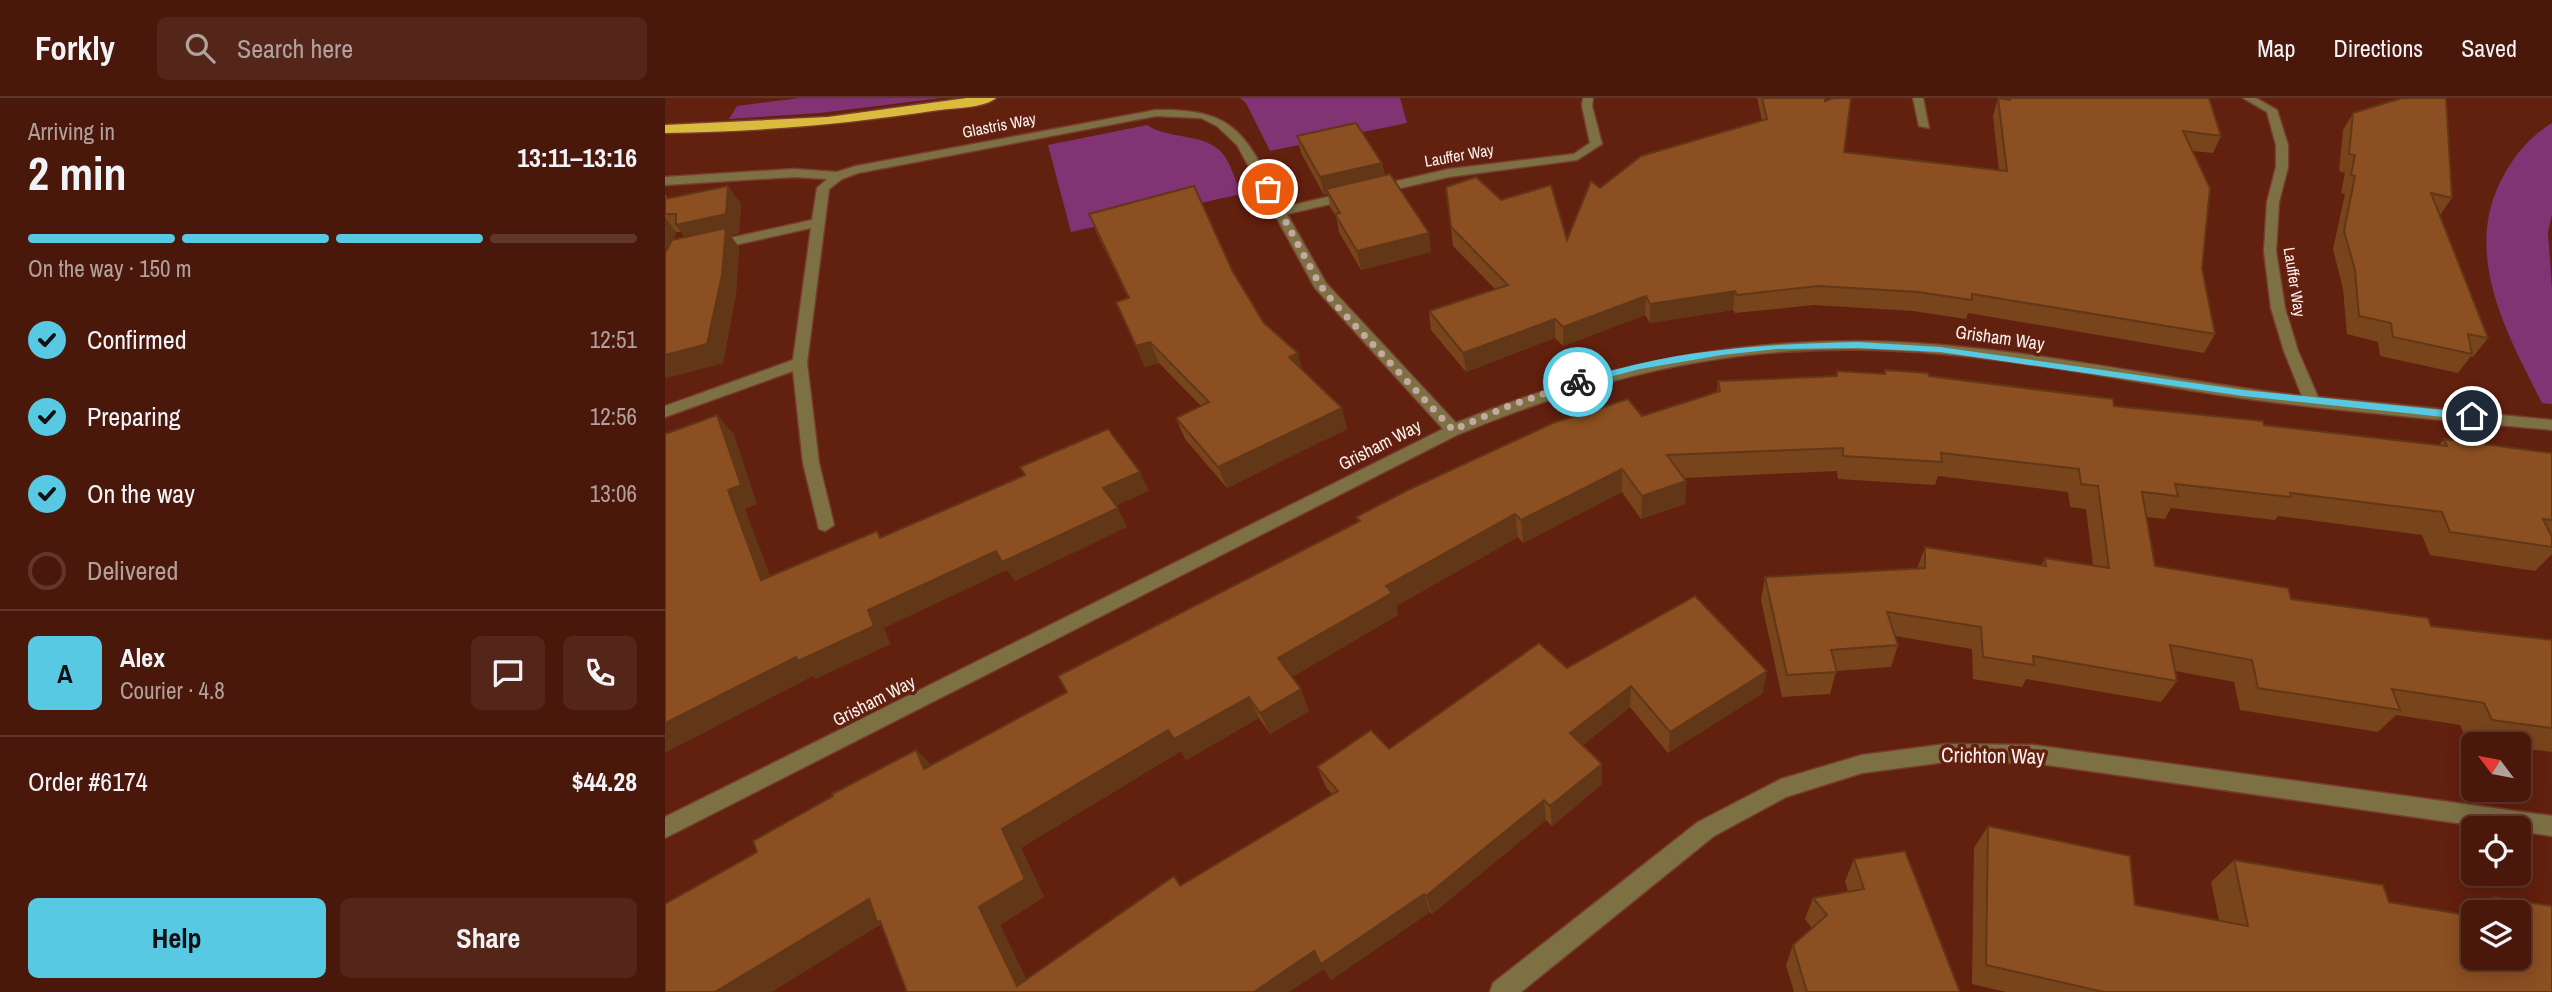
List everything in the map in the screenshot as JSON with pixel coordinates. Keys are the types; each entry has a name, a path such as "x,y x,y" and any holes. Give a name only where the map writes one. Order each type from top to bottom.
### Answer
{"highway":[{"path":"665,129 808,124 892,115 990,98"}],"street":[{"name":"Lauffer Way","path":"1280,212 1460,171 1577,158 1596,144 1587,106 1588,98"},
{"path":"1919,98 1925,126"},
{"name":"Lauffer Way","path":"2248,98 2272,110 2282,145 2282,167 2273,202 2270,251 2278,308 2291,351 2311,400"},
{"name":"Glastris Way","path":"665,181 794,173 838,176 856,170 1156,113 1203,112 1229,129 1243,143 1320,285 1334,303 1453,430"},
{"path":"825,525 811,463 800,363 823,188 838,176"},
{"path":"703,248 818,223"},
{"name":"Grisham Way","path":"665,828 1453,430 1559,387 1640,366 1777,346 1858,345 1940,349 2243,393 2552,425"},
{"path":"665,412 800,363"},
{"name":"Crichton Way","path":"1501,992 1706,829 1781,789 1862,764 1946,753 2033,754 2552,826"}],"shaded area":[{"path":"800,98 941,98 820,113 729,119 737,106"},
{"path":"1240,98 1400,98 1407,123 1270,151 1246,103"},
{"path":"2552,123 2552,214 2548,232 2552,288 2552,404 2542,403 2503,319 2487,261 2487,231 2492,202 2509,166 2531,139"},
{"path":"1147,125 1166,133 1207,142 1215,147 1228,163 1241,194 1071,232 1048,145"}],"building":[{"path":"1762,98 1825,98 1825,101 1851,98 1844,152 2007,171 1998,98 2209,98 2221,136 2183,131 2210,188 2202,268 2215,334 1972,294 1972,300 1918,292 1818,286 1737,295 1735,291 1650,304 1646,296 1563,327 1555,319 1463,353 1429,311 1508,285 1451,227 1446,187 1476,177 1501,200 1551,185 1567,240 1591,181 1600,188 1641,156 1767,119"},
{"path":"2402,98 2446,98 2452,198 2431,193 2488,338 2468,334 2472,354 2393,337 2391,323 2359,316 2355,270 2344,231 2355,176 2351,175 2355,155 2349,154 2353,113"},
{"path":"1356,123 1382,163 1320,177 1297,136"},
{"path":"1390,174 1429,233 1357,251 1335,214 1340,213 1326,189"},
{"path":"728,186 726,214 676,225 676,214 665,214 665,199"},
{"path":"1194,186 1233,272 1264,323 1298,353 1289,357 1342,408 1218,467 1176,418 1209,402 1150,342 1136,346 1116,302 1129,298 1089,214"},
{"path":"726,228 722,275 707,344 665,355 665,253 672,240"},
{"path":"1885,370 1928,373 1929,376 2113,399 2114,406 2263,421 2264,425 2447,446 2444,439 2552,453 2552,520 2543,519 2552,537 2552,547 2450,532 2442,512 2290,493 2291,497 2175,484 2178,496 2142,492 2155,566 2288,588 2291,599 2428,618 2431,626 2552,640 2552,728 2492,720 2484,703 2392,689 2400,710 2258,688 2252,660 2170,645 2177,681 2033,656 2034,665 1983,657 1981,627 1887,612 1898,645 1831,650 1837,672 1787,675 1765,577 1925,568 1925,547 2046,566 2045,558 2109,568 2098,486 2081,484 2079,469 1941,453 1942,462 1843,456 1843,448 1667,455 1686,481 1642,496 1622,469 1521,520 1515,514 1386,586 1392,593 1278,658 1301,689 1260,713 1249,697 1174,739 1168,730 1002,829 1025,879 979,907 1017,986 1174,876 1180,886 1338,791 1317,767 1371,730 1389,749 1539,643 1567,668 1695,596 1767,671 1670,732 1631,686 1570,733 1602,764 1550,806 1544,800 1426,896 1424,894 1321,964 1314,951 1254,992 907,992 869,899 715,992 665,992 665,904 757,852 753,841 833,796 832,794 916,750 924,769 1067,692 1058,676 1360,521 1356,517 1408,490 1553,423 1628,399 1642,416 1720,391 1718,381 1837,376 1837,371 1885,374"},
{"path":"717,415 741,485 728,490 761,580 877,531 880,538 1025,475 1020,467 1108,429 1140,472 1103,488 1118,508 1002,562 996,551 868,610 874,626 798,661 796,657 665,723 665,434"},
{"path":"1988,826 2130,856 2135,905 2248,926 2234,860 2383,885 2389,902 2461,914 2461,970 2531,970 2531,903 2552,906 2552,992 2104,992 1986,965"},
{"path":"1905,851 1960,992 1807,992 1793,945 1827,915 1813,898 1864,889 1854,859"}],"way so far":[{"path":"1268,189 1320,285 1453,430 1506,407 1578,382"}],"route":[{"path":"1578,382 1640,366 1722,352 1777,346 1858,345 1940,349 2243,393 2472,416"}]}
